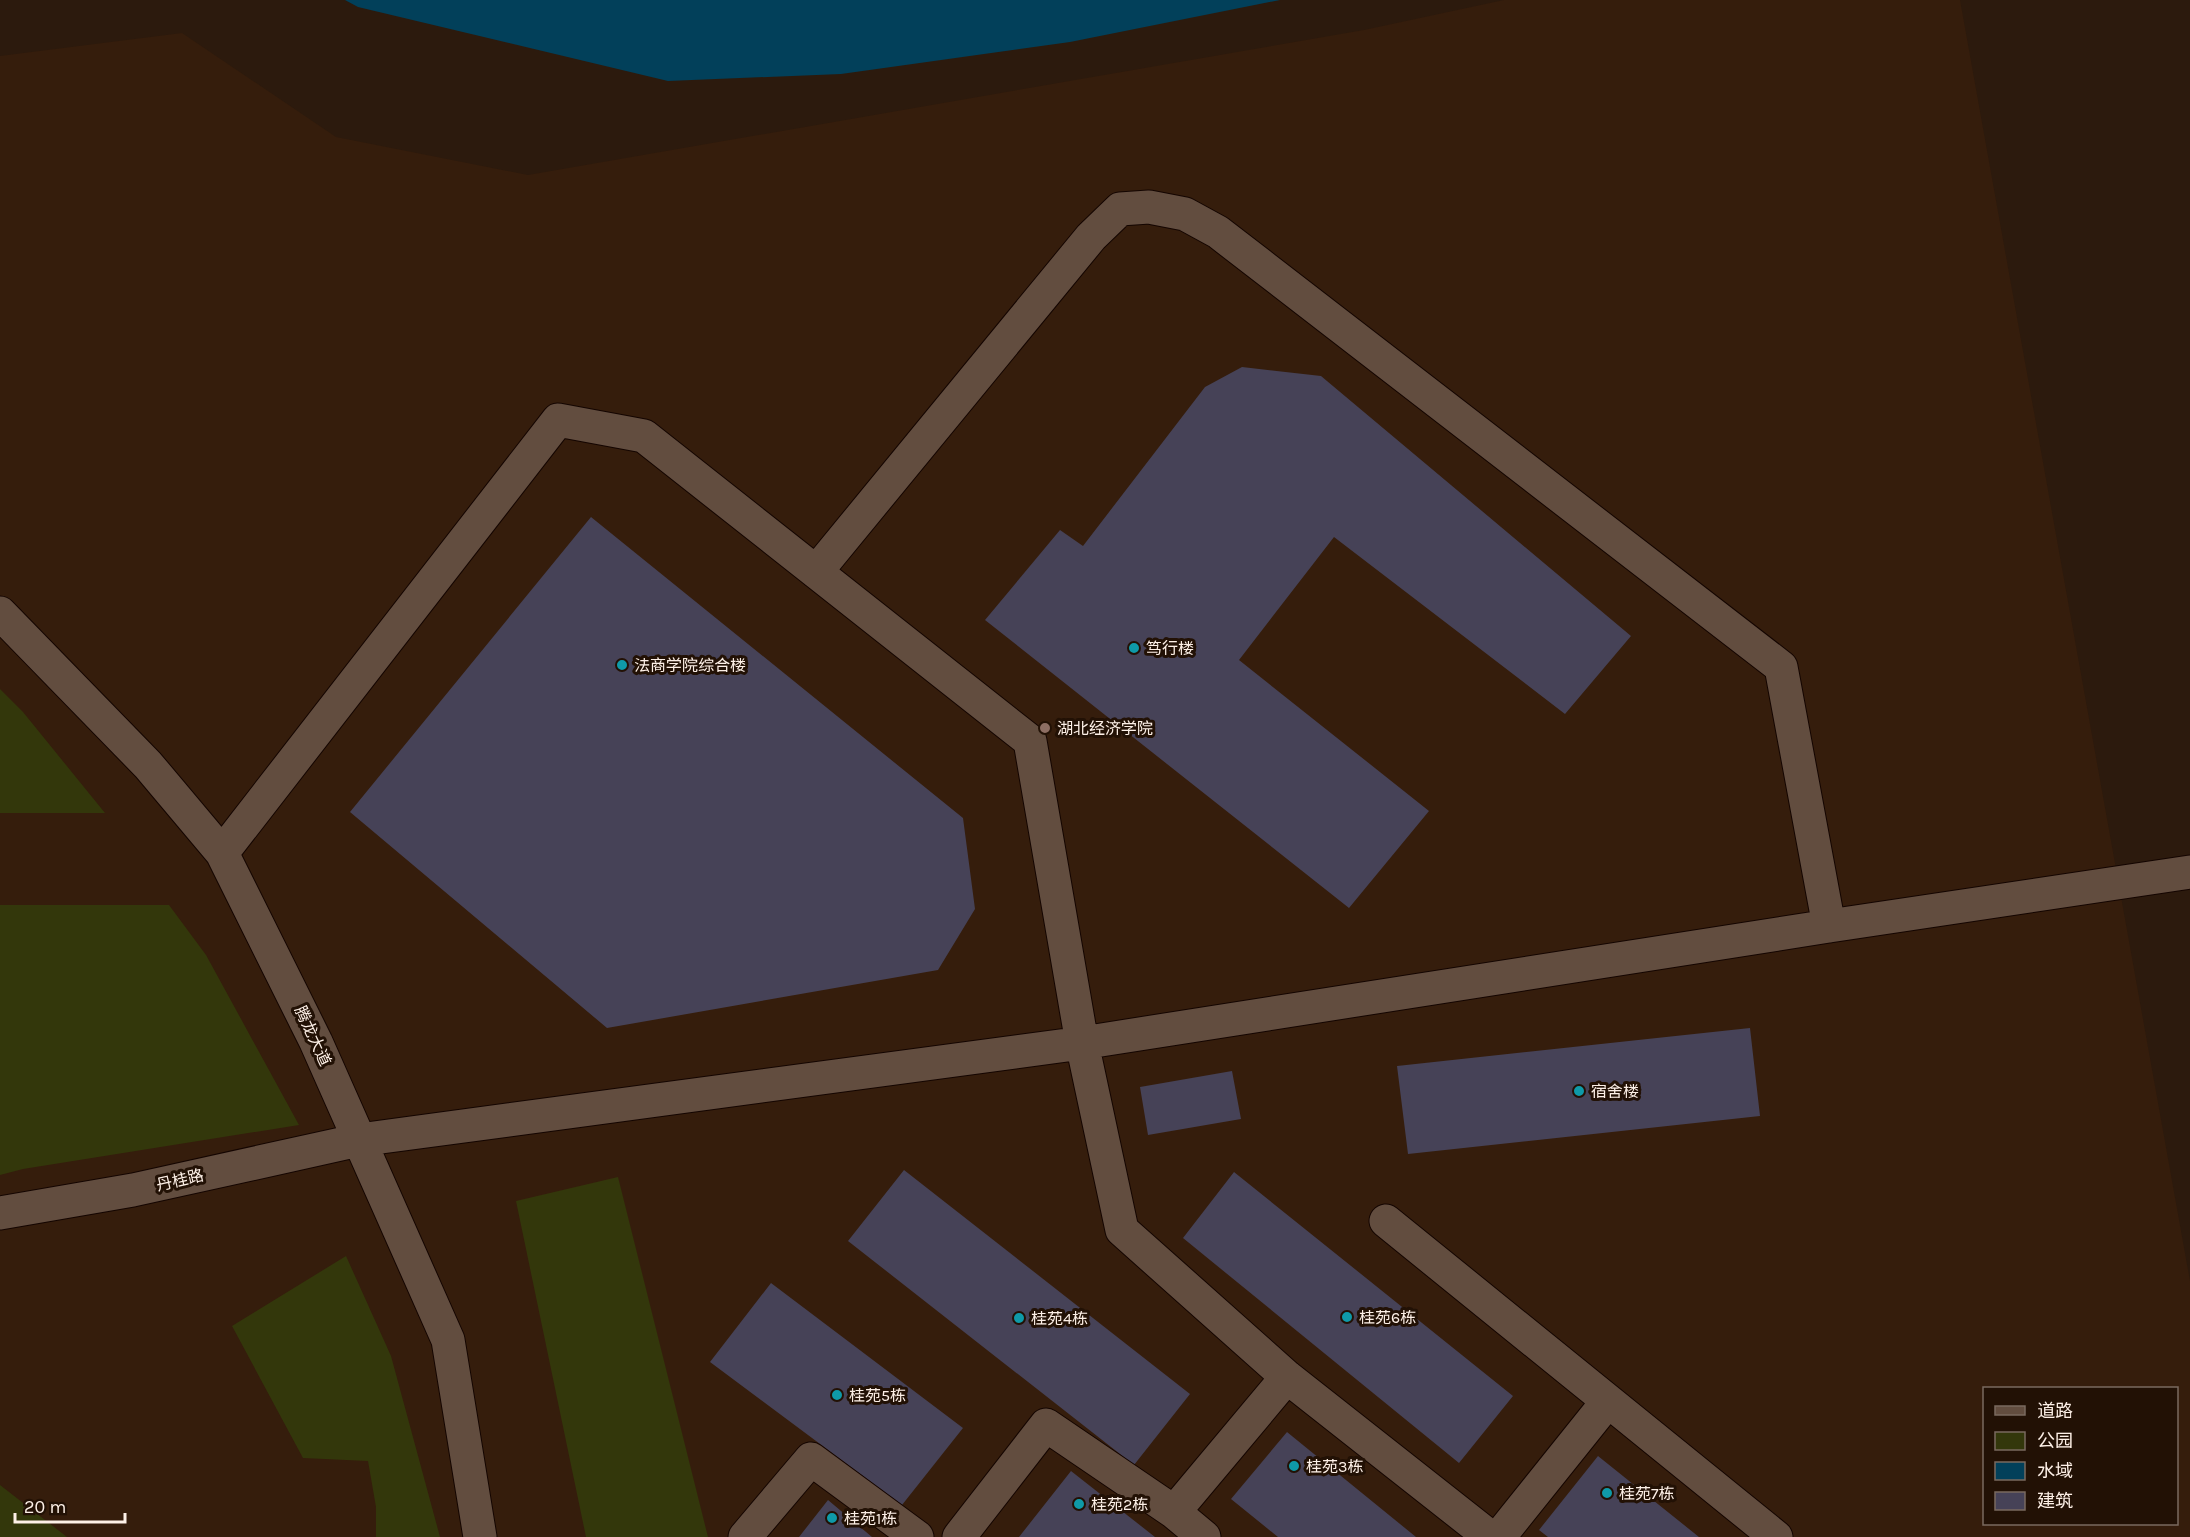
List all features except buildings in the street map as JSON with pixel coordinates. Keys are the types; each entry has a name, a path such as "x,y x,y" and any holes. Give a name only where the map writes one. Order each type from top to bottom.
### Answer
{"street":[{"path":"816,572 1091,237 1120,210 1149,207 1185,214 1218,231 1781,667 1829,926"},
{"path":"222,853 558,420 644,436 1030,741 1082,1043 1122,1230 1287,1377 1490,1537"},
{"name":"腾龙大道","path":"0,612 148,765 222,853 316,1042 448,1340 480,1537"},
{"name":"丹桂路","path":"0,1213 133,1190 359,1140 1082,1043 2190,872"},
{"path":"1386,1221 1776,1537"},
{"path":"1174,1512 1287,1377"},
{"path":"1499,1537 1608,1401"},
{"path":"959,1537 1046,1425 1174,1512 1204,1537"},
{"path":"745,1537 811,1459 917,1537"}],"shaded area":[{"name":"湖北经济学院","path":"1504,0 1960,0 2190,1281 2190,1537 0,1537 0,56 182,33 336,137 528,175 1364,30"}],"green space":[{"path":"0,689 23,712 105,813 0,813"},
{"path":"0,905 169,905 206,955 299,1125 23,1169 0,1175"},
{"path":"618,1177 708,1537 586,1537 516,1201"},
{"path":"346,1256 391,1356 440,1537 376,1537 376,1507 368,1461 303,1458 232,1326"},
{"path":"0,1485 67,1537 0,1537"}],"water":[{"path":"345,0 1280,0 1070,42 841,74 668,81 358,7"}],"place":[{"name":"笃行楼","path":"1134,648"},
{"name":"法商学院综合楼","path":"622,665"},
{"name":"湖北经济学院","path":"1045,728"},
{"name":"宿舍楼","path":"1579,1091"},
{"name":"桂苑6栋","path":"1347,1317"},
{"name":"桂苑4栋","path":"1019,1318"},
{"name":"桂苑5栋","path":"837,1395"},
{"name":"桂苑3栋","path":"1294,1466"},
{"name":"桂苑7栋","path":"1607,1493"},
{"name":"桂苑2栋","path":"1079,1504"},
{"name":"桂苑1栋","path":"832,1518"}]}
